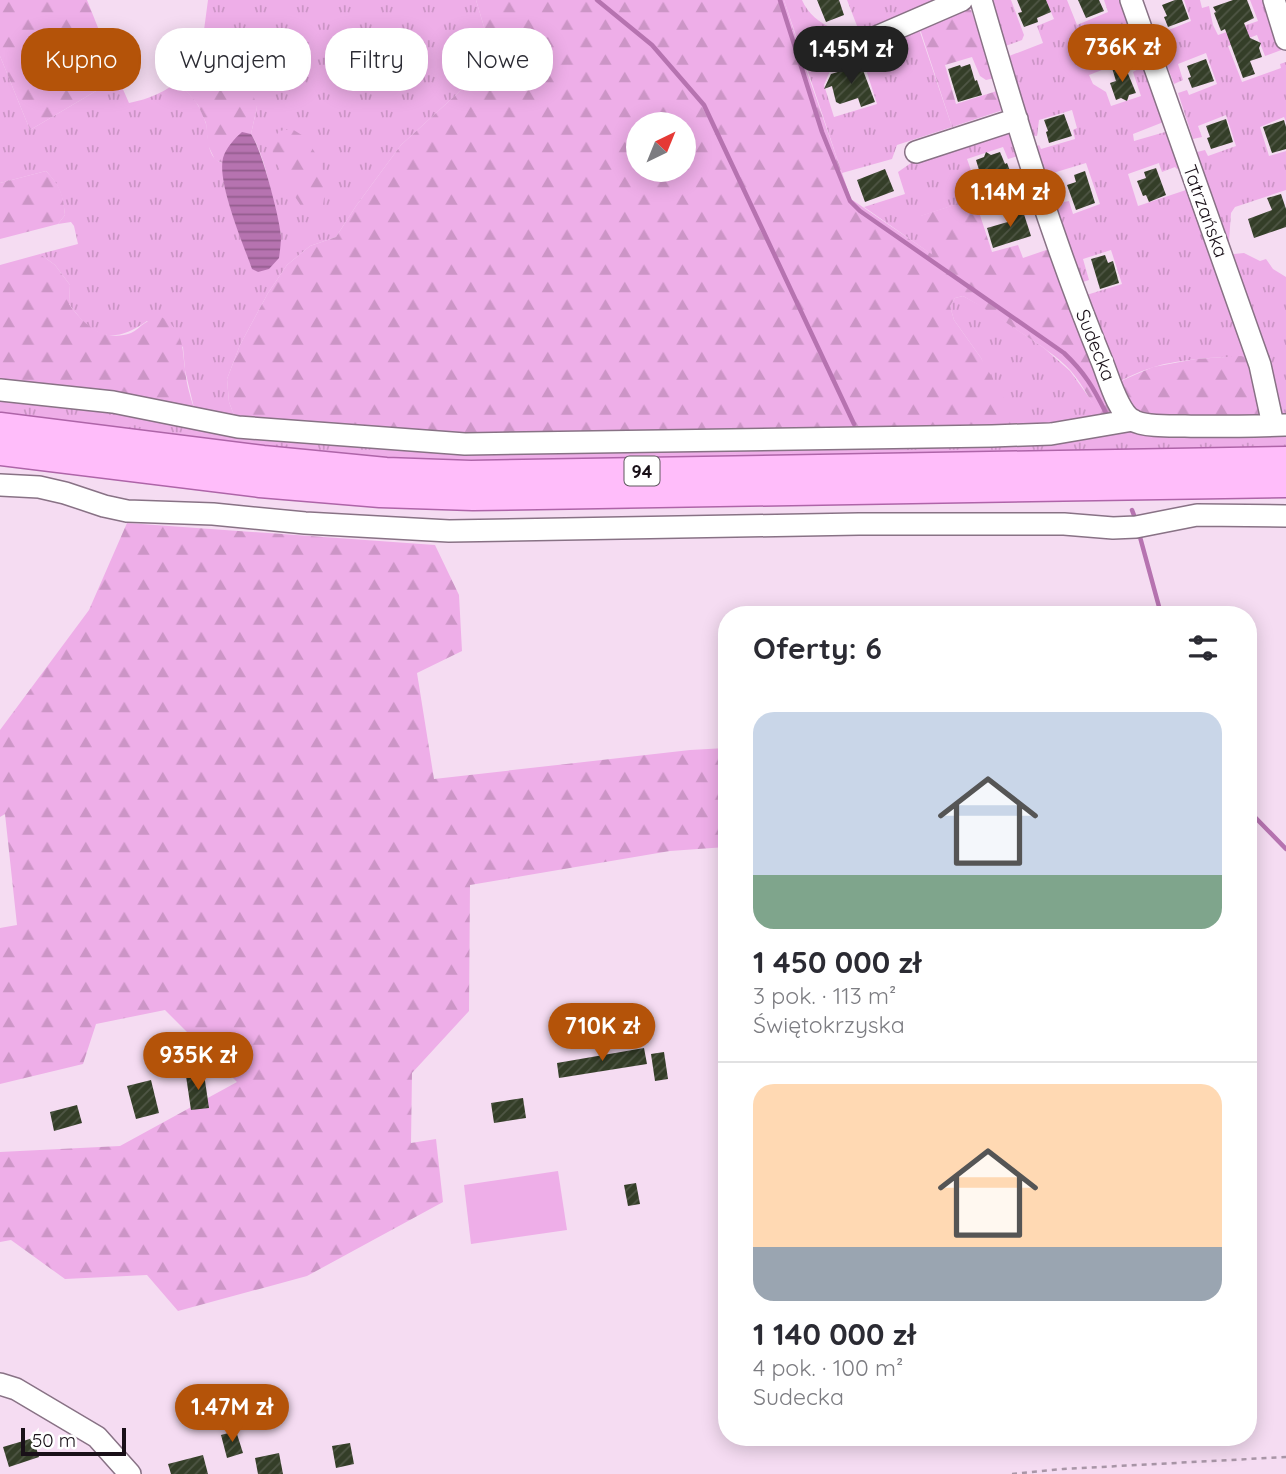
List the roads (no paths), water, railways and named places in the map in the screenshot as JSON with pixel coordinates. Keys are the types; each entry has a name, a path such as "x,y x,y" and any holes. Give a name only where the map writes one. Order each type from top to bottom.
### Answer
{"main road":[{"name":"94","path":"0,426 277,460 386,471 471,474 1286,460"},
{"name":"94","path":"0,452 260,484 380,495 473,497 1286,484"}],"street":[{"path":"865,42 962,0"},
{"name":"Sudecka","path":"981,0 996,56 1063,262 1121,408 1133,420"},
{"name":"Tatrzańska","path":"1131,0 1280,425"},
{"path":"1274,0 1286,39"},
{"path":"916,152 1017,119"},
{"path":"0,390 113,402 238,427 465,444 992,436 1051,433 1133,420 1163,426 1280,425"},
{"path":"0,485 39,487 127,511 213,514 304,523 449,531 859,524 1064,524 1113,528 1136,527 1197,515 1286,516"},
{"path":"0,1384 16,1389 97,1437 130,1474"}],"waterway":[{"path":"597,0 652,45 704,105 854,424"},
{"path":"780,0 822,132 850,201 860,211 1064,353 1088,381 1106,413"},
{"path":"1132,510 1135,518"},
{"path":"1140,537 1159,606"},
{"path":"1257,819 1286,849"}]}
